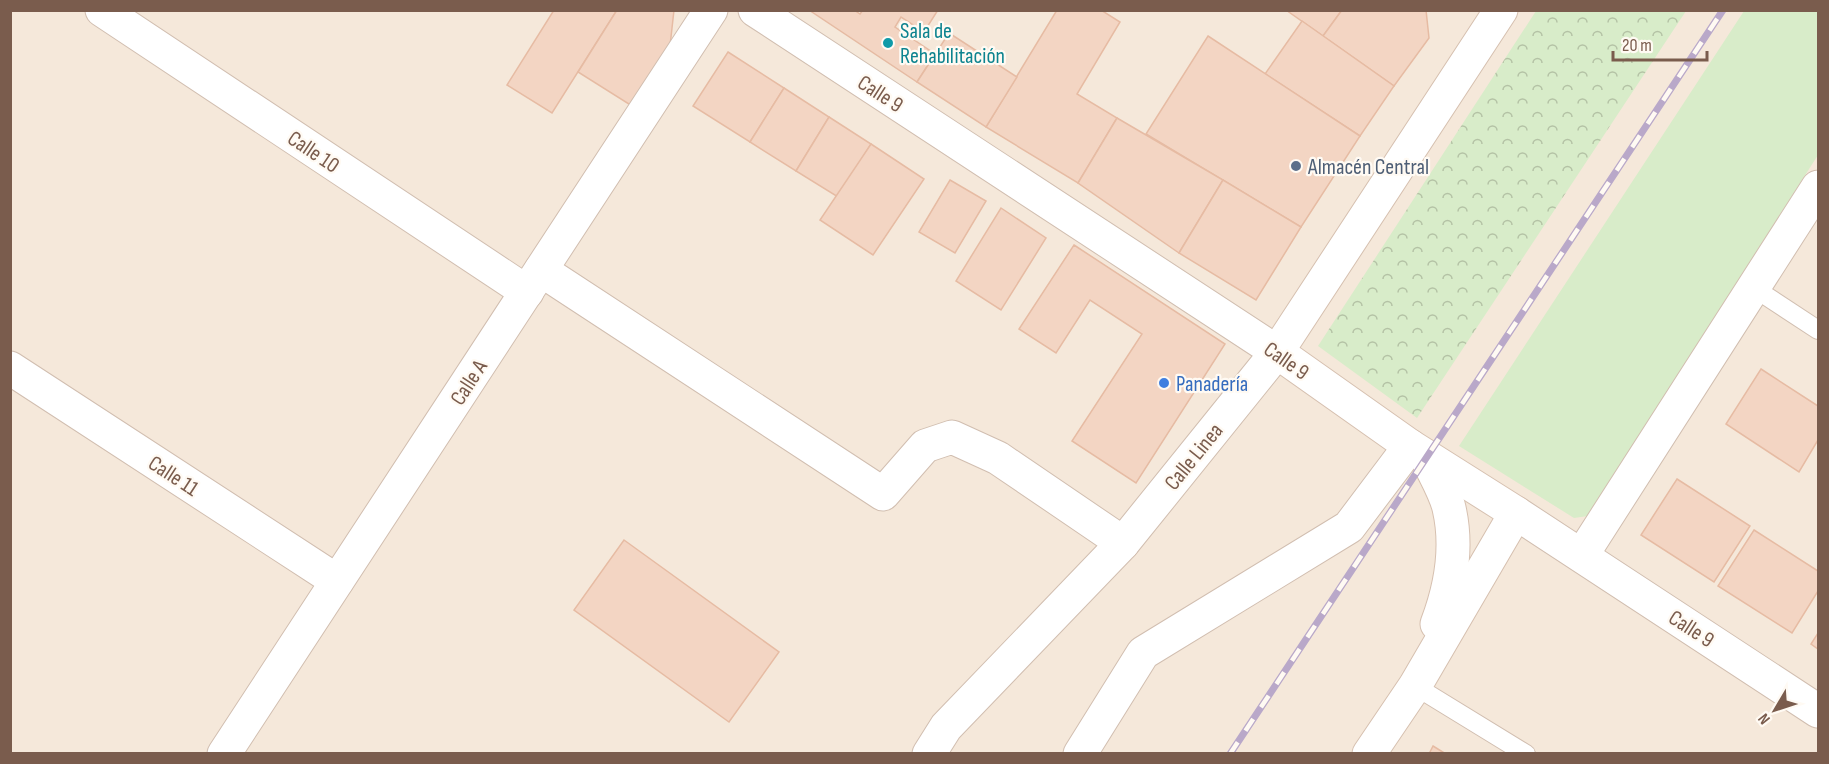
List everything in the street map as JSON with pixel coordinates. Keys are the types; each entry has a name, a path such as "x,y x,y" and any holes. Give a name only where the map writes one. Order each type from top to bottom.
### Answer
{"street":[{"name":"Calle 10","path":"102,10 534,281 883,494 925,446 952,437 998,458 1123,543"},
{"name":"Calle A","path":"224,753 711,10"},
{"name":"Calle 9","path":"755,10 1277,352 1418,451 1582,555 1818,711"},
{"name":"Calle Linea","path":"929,753 946,728 1123,543 1277,352 1498,12"},
{"path":"1582,555 1818,187"},
{"name":"Calle 11","path":"10,368 337,581"},
{"path":"1080,753 1143,653 1349,527 1418,451 1449,507 1454,556 1446,600 1415,686"},
{"path":"1370,753 1415,686 1516,513"}],"lane":[{"path":"1754,288 1818,330"},
{"path":"1415,686 1526,753"}],"shaded area":[{"path":"11,11 1818,11 1818,753 11,753"}],"green space":[{"path":"1536,11 1686,11 1417,418 1318,346"},
{"path":"1744,11 1818,11 1818,155 1588,516 1574,518 1459,446"}],"building":[{"path":"554,10 617,10 552,113 507,85"},
{"path":"617,10 674,10 670,46 632,106 578,72"},
{"name":"Sala de Rehabilitación","path":"809,10 854,10 860,14 863,10 938,10 924,32 901,17 895,27 935,54 917,82"},
{"path":"1057,10 1101,10 1120,22 1077,94 1117,118 1078,183 986,127"},
{"path":"1286,10 1342,10 1323,36"},
{"path":"1342,10 1426,10 1429,38 1394,86 1323,36"},
{"path":"1302,21 1394,86 1360,136 1265,74"},
{"path":"949,33 1017,77 986,127 917,82"},
{"path":"1208,36 1360,136 1301,227 1146,134"},
{"path":"728,52 784,88 750,142 693,106"},
{"path":"784,88 829,117 796,171 750,142"},
{"path":"829,117 871,144 838,197 796,171"},
{"path":"1117,118 1223,180 1179,253 1078,183"},
{"path":"871,144 924,179 873,255 820,220"},
{"path":"950,180 986,201 955,253 919,232"},
{"path":"1223,180 1301,227 1256,300 1179,253"},
{"path":"1001,208 1046,238 1001,310 956,281"},
{"path":"1074,245 1225,344 1136,483 1072,441 1142,334 1090,300 1056,353 1019,329"},
{"path":"1761,369 1818,406 1818,440 1799,472 1726,424"},
{"path":"1677,479 1750,526 1714,582 1641,535"},
{"path":"1754,530 1818,571 1818,591 1792,633 1718,586"},
{"path":"624,540 779,652 729,722 574,610"},
{"path":"1818,633 1818,649 1811,644"},
{"path":"1433,746 1446,754 1429,754"}],"railway":[{"path":"1230,754 1723,10"}],"place":[{"name":"Sala de Rehabilitación","path":"888,43"},
{"name":"Almacén Central","path":"1296,166"},
{"name":"Panadería","path":"1164,383"}]}
